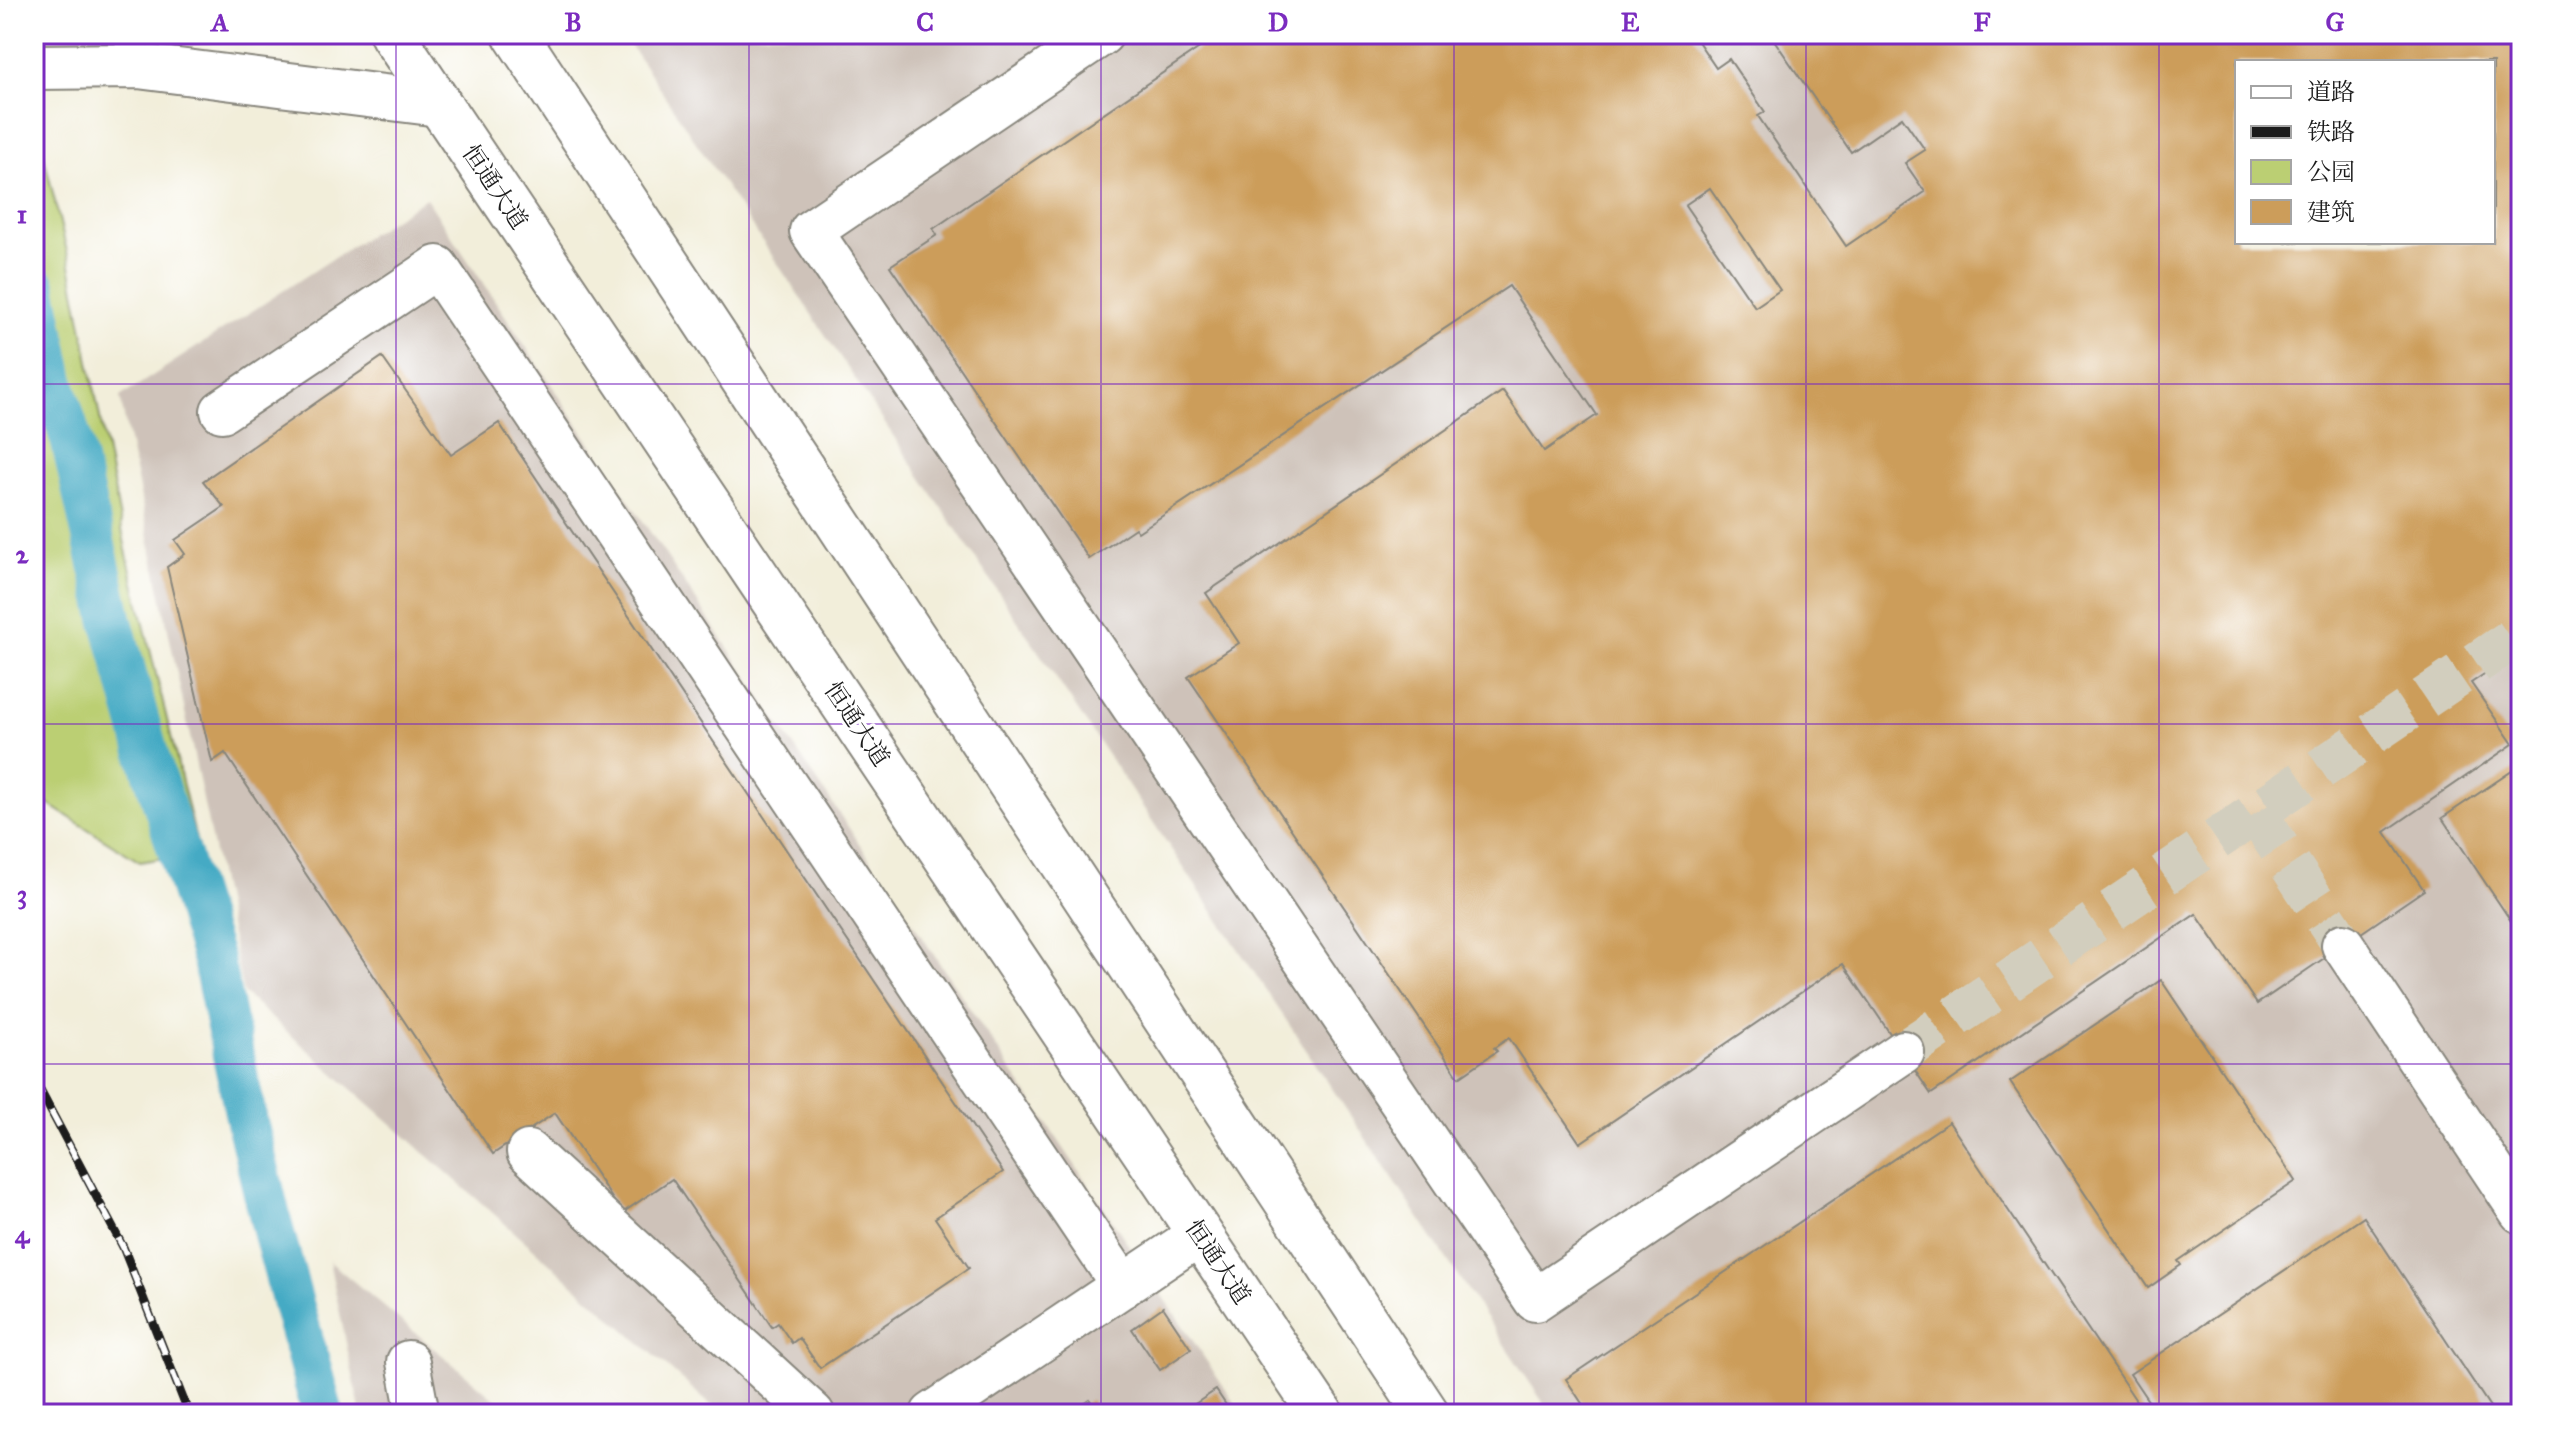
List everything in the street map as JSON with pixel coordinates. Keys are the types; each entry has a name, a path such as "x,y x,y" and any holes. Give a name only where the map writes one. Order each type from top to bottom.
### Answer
{"main road":[{"name":"恒通大道","path":"392,34 1321,1414"},
{"path":"515,34 1427,1414"},
{"path":"34,67 138,66 439,104"}],"lane":[{"path":"1102,34 811,231 1535,1300 1903,1052"},
{"path":"222,411 437,267 1123,1286"},
{"path":"2343,945 2521,1212"},
{"path":"528,1152 813,1414"},
{"path":"932,1414 1200,1234"},
{"path":"408,1362 418,1414"}],"shaded area":[{"path":"623,34 2521,34 2521,1414 1551,1414"},
{"path":"426,198 1242,1414 721,1414 243,993 120,397"},
{"path":"329,1261 513,1414 361,1414"}],"green space":[{"path":"34,115 69,260 126,550 199,852 140,862 34,795"}],"building":[{"path":"1220,34 1693,34 1716,68 1729,59 1765,112 1758,116 1846,246 1925,192 1905,163 1925,150 1902,117 1851,152 1770,34 2521,34 2521,649 2471,683 2513,744 2385,832 2424,890 2257,1004 2196,914 1931,1094 1843,964 1580,1143 1509,1038 1494,1048 1497,1051 1459,1077 1188,677 1239,643 1206,593 1503,391 1544,451 1597,415 1509,286 1138,532 1135,528 1089,559 890,266 937,235 933,229","holes":["1710,188 1780,290 1755,307 1685,205"]},
{"path":"382,357 451,455 499,423 1003,1172 935,1218 969,1268 820,1368 799,1338 792,1343 778,1323 772,1327 672,1179 622,1213 555,1113 493,1154 225,753 212,762 167,567 185,554 175,540 224,507 203,481"},
{"path":"2521,765 2521,936 2442,818"},
{"path":"2161,980 2296,1181 2178,1261 2181,1265 2148,1288 2010,1082"},
{"path":"1949,1122 2145,1414 1589,1414 1566,1379"},
{"path":"2364,1217 2490,1407 2478,1414 2157,1414 2130,1374"},
{"path":"1163,1307 1191,1349 1160,1370 1132,1329"},
{"path":"1216,1390 1232,1414 1193,1414 1189,1408"},
{"path":"1090,1400 1099,1414 1069,1414"}],"waterway":[{"path":"35,286 55,386 72,443 112,622 148,755 213,960 273,1230 323,1414"}],"tunnel":[{"path":"1903,1052 2521,633"},
{"path":"2256,813 2343,945"}],"railway":[{"path":"34,1079 123,1247 189,1414"}]}
